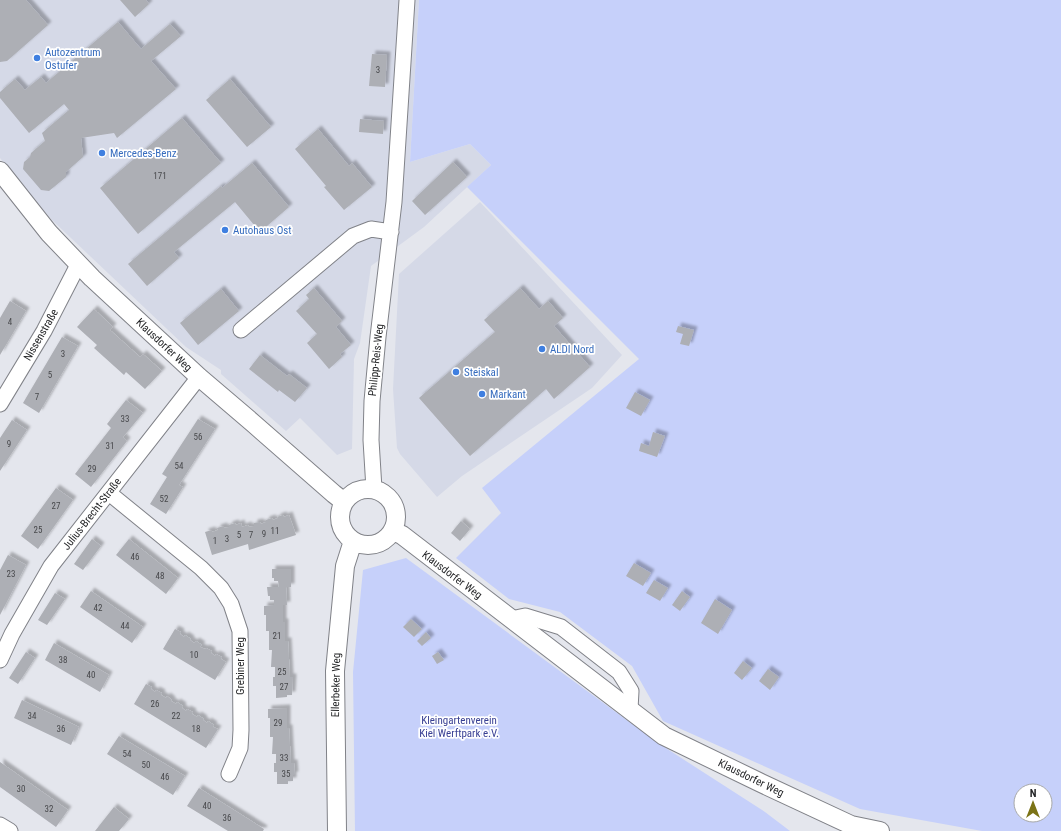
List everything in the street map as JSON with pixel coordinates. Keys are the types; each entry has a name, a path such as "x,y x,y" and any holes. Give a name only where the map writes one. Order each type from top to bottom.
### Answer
{"street":[{"name":"Philipp-Reis-Weg","path":"374,489 371,440 372,401 395,194 407,0"},
{"name":"Klausdorfer Weg","path":"0,172 49,233 78,265 199,377 343,501"},
{"path":"241,330 353,236 371,229 391,232"},
{"name":"Nissenstraße","path":"0,404 44,331 78,265"},
{"name":"Julius-Brecht-Straße","path":"0,660 12,634 51,566 199,377"},
{"path":"365,488 374,489 382,492 393,502 397,517 393,531 385,540 375,545 364,545 353,541 345,534 340,523 339,512 343,501 356,490 365,488"},
{"name":"Grebiner Weg","path":"109,493 201,568 221,588 231,604 240,631 241,730 240,748 229,774"},
{"name":"Klausdorfer Weg","path":"393,531 402,536 664,736 761,784 851,825 880,831"},
{"name":"Ellerbeker Weg","path":"337,831 335,671 345,566 353,541"},
{"path":"0,825 10,831"}],"shaded area":[{"path":"0,0 419,0 410,162 470,144 491,165 424,227 371,266 360,343 354,359 352,449 337,455 300,418 286,431 221,374 221,370 186,347 52,220 0,158"},
{"path":"480,202 622,355 592,388 462,476 437,497 400,454 397,448 393,389 399,274"}],"green space":[{"path":"419,0 1061,0 1061,831 982,831 860,809 663,721 632,666 560,612 509,599 456,558 501,513 482,488 639,359 467,187 491,165 470,144 410,162"},
{"name":"Kleingartenverein Kiel Werftpark e.V.","path":"406,558 658,743 765,812 790,831 355,831 353,672 363,570"}],"building":[{"path":"0,0 26,0 48,25 7,61 0,62"},
{"path":"120,0 146,0 149,4 135,17"},
{"path":"118,22 141,49 170,24 181,36 151,61 176,89 117,138 114,133 81,138 83,157 66,172 66,177 49,191 41,190 23,169 24,162 30,157 31,153 45,141 42,133 69,110 64,104 29,133 0,98 0,92 15,79 25,90 41,77 46,83"},
{"path":"372,54 387,55 385,87 369,86"},
{"path":"230,79 271,127 247,147 206,100"},
{"path":"182,118 221,163 138,234 100,188"},
{"path":"360,119 384,121 383,134 359,132"},
{"path":"318,129 349,166 352,163 372,187 344,210 295,149"},
{"path":"453,162 467,177 425,215 412,201"},
{"path":"252,163 289,207 260,232 235,202 174,252 179,258 147,286 128,264 221,186 222,188"},
{"path":"314,288 342,321 336,327 351,345 340,354 342,357 329,369 307,343 317,334 296,311 309,299 306,295"},
{"path":"520,288 539,309 548,301 563,318 554,326 590,367 554,399 546,389 470,456 419,398 495,332 484,320"},
{"path":"221,289 239,311 198,345 180,323"},
{"path":"10,301 26,311 0,355 0,318"},
{"path":"94,309 113,327 110,330 140,357 143,354 162,371 145,389 126,372 124,375 94,348 97,345 77,327"},
{"path":"678,326 694,330 689,346 680,344 683,334 676,332"},
{"path":"62,337 78,346 39,413 23,403"},
{"path":"260,355 287,376 289,374 307,388 295,402 279,390 278,392 249,369"},
{"path":"635,392 650,400 641,416 626,408"},
{"path":"126,400 143,413 123,437 127,441 91,487 75,474 111,428 107,424"},
{"path":"198,419 215,429 179,485 183,487 166,514 150,504 167,477 162,474"},
{"path":"12,420 27,430 0,471 0,438"},
{"path":"653,432 665,436 657,457 639,451 641,443 649,446"},
{"path":"56,488 73,500 38,549 21,536"},
{"path":"283,515 284,517 289,515 296,535 249,550 248,544 212,555 205,532 212,530 212,532 218,530 217,528 224,526 224,528 229,527 229,525 235,523 236,525 241,523 242,527 248,525 249,527 254,526 254,523 260,522 261,524 266,522 266,520 272,518 273,520"},
{"path":"461,521 470,529 460,541 451,533"},
{"path":"92,539 101,546 83,570 74,564"},
{"path":"129,539 178,578 166,594 116,555"},
{"path":"8,555 26,565 0,615 0,570"},
{"path":"634,563 651,573 643,586 626,576"},
{"path":"272,569 291,569 291,587 286,587 287,605 283,605 283,622 285,622 285,641 288,641 290,677 293,677 292,695 276,698 276,686 273,686 275,667 271,667 272,650 269,650 269,631 266,631 266,615 264,615 264,606 274,605 274,600 270,600 270,596 268,596 267,587 279,587 278,581 274,581 274,578 272,578"},
{"path":"654,580 668,588 660,601 646,593"},
{"path":"91,591 143,627 132,643 80,607"},
{"path":"682,591 690,597 680,611 672,605"},
{"path":"55,593 65,599 47,625 38,620"},
{"path":"715,599 732,610 718,634 701,623"},
{"path":"411,619 422,629 414,637 403,627"},
{"path":"175,629 181,632 180,634 184,637 185,635 191,639 190,640 194,643 196,641 202,645 200,647 212,651 211,653 215,656 216,654 222,657 221,659 226,662 215,680 163,649"},
{"path":"426,632 431,638 422,646 417,641"},
{"path":"54,643 109,675 100,692 45,660"},
{"path":"26,652 35,658 18,684 9,678"},
{"path":"438,652 444,660 437,664 432,656"},
{"path":"743,661 752,668 742,680 734,673"},
{"path":"768,669 779,677 770,690 759,681"},
{"path":"146,684 152,687 151,689 155,692 156,690 162,693 161,695 166,698 167,696 172,700 171,701 176,704 177,702 183,706 182,708 186,711 187,709 193,712 192,714 197,717 198,715 207,723 208,721 214,725 213,727 218,729 206,748 134,704"},
{"path":"22,700 79,727 71,745 14,718"},
{"path":"287,708 287,728 289,728 291,763 294,763 295,775 293,775 293,781 288,781 288,784 277,784 277,772 274,772 276,754 272,754 273,737 270,737 270,718 268,718 268,709"},
{"path":"119,736 185,776 173,795 107,754"},
{"path":"0,762 68,810 56,827 0,787"},
{"path":"199,788 264,829 263,831 228,831 187,806"},
{"path":"114,807 129,819 119,831 95,831"}],"place":[{"name":"Autozentrum Ostufer","path":"37,58"},
{"name":"Mercedes-Benz","path":"102,153"},
{"name":"Autohaus Ost","path":"225,230"},
{"name":"ALDI Nord","path":"542,349"},
{"name":"Steiskal","path":"456,372"},
{"name":"Markant","path":"482,394"}]}
